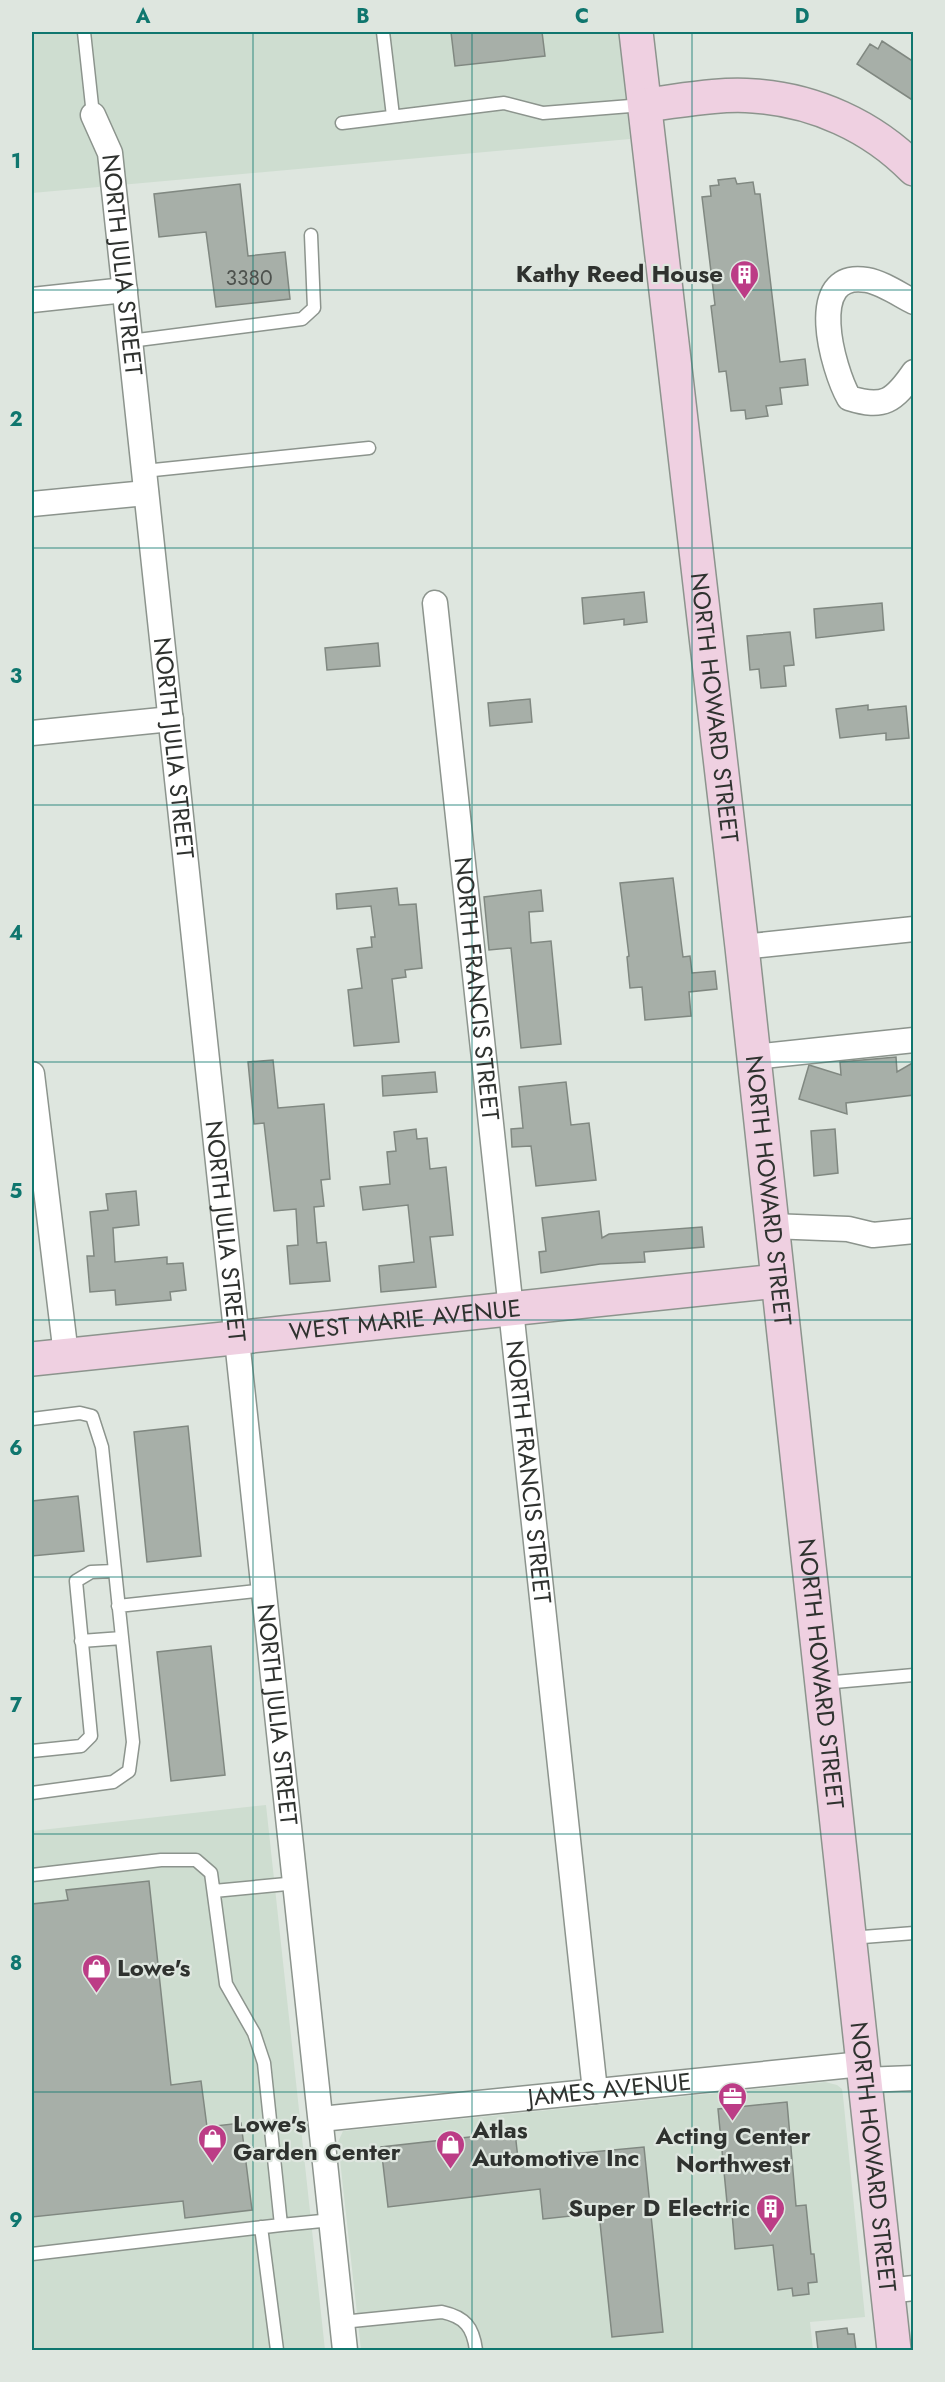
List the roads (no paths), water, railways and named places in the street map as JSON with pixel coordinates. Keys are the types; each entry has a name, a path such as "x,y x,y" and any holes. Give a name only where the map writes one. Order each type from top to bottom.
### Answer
{"street":[{"name":"NORTH HOWARD STREET","path":"636,32 742,947 863,2072 900,2289 894,2350"},
{"path":"645,105 753,95 804,103 858,126 914,169"},
{"name":"NORTH JULIA STREET","path":"93,115 110,153 297,1883 345,2350"},
{"path":"914,302 867,280 848,281 837,287 830,298 827,314 840,383 849,398 864,403 883,403 898,395 914,372"},
{"path":"32,300 125,291"},
{"path":"32,504 145,482"},
{"name":"NORTH FRANCIS STREET","path":"435,603 595,2091"},
{"path":"32,734 171,719"},
{"path":"742,947 914,929"},
{"path":"754,1057 914,1040"},
{"path":"32,1074 66,1355"},
{"path":"771,1226 848,1229 873,1235 914,1231"},
{"name":"WEST MARIE AVENUE","path":"32,1359 511,1311 777,1281"},
{"name":"JAMES AVENUE","path":"321,2119 595,2091 863,2072 914,2078"}],"lane":[{"path":"84,32 93,115"},
{"path":"383,32 393,116"},
{"path":"342,123 504,104 543,113 645,105"},
{"path":"130,341 302,319 314,308 311,234"},
{"path":"145,482 369,448"},
{"path":"32,1419 80,1413 92,1416 96,1425 102,1447 133,1742 129,1771 113,1782 32,1793"},
{"path":"32,1751 81,1746 91,1736 76,1581 91,1572 114,1571"},
{"path":"118,1606 265,1590"},
{"path":"81,1641 122,1638"},
{"path":"822,1683 914,1675"},
{"path":"32,1875 161,1860 196,1860 211,1873 226,1984 254,2033 264,2063 281,2225"},
{"path":"214,1891 297,1883"},
{"path":"849,1939 914,1933"},
{"path":"32,2254 332,2220"},
{"path":"261,2227 277,2350"},
{"path":"342,2322 442,2312 465,2319 471,2330 476,2350"}],"place":[{"name":"Kathy Reed House","path":"744,300"},
{"name":"Lowe's","path":"96,1994"},
{"name":"Acting Center Northwest","path":"733,2122"},
{"name":"Lowe's Garden Center","path":"212,2164"},
{"name":"Atlas Automotive Inc","path":"451,2170"},
{"name":"Super D Electric","path":"771,2234"}]}
